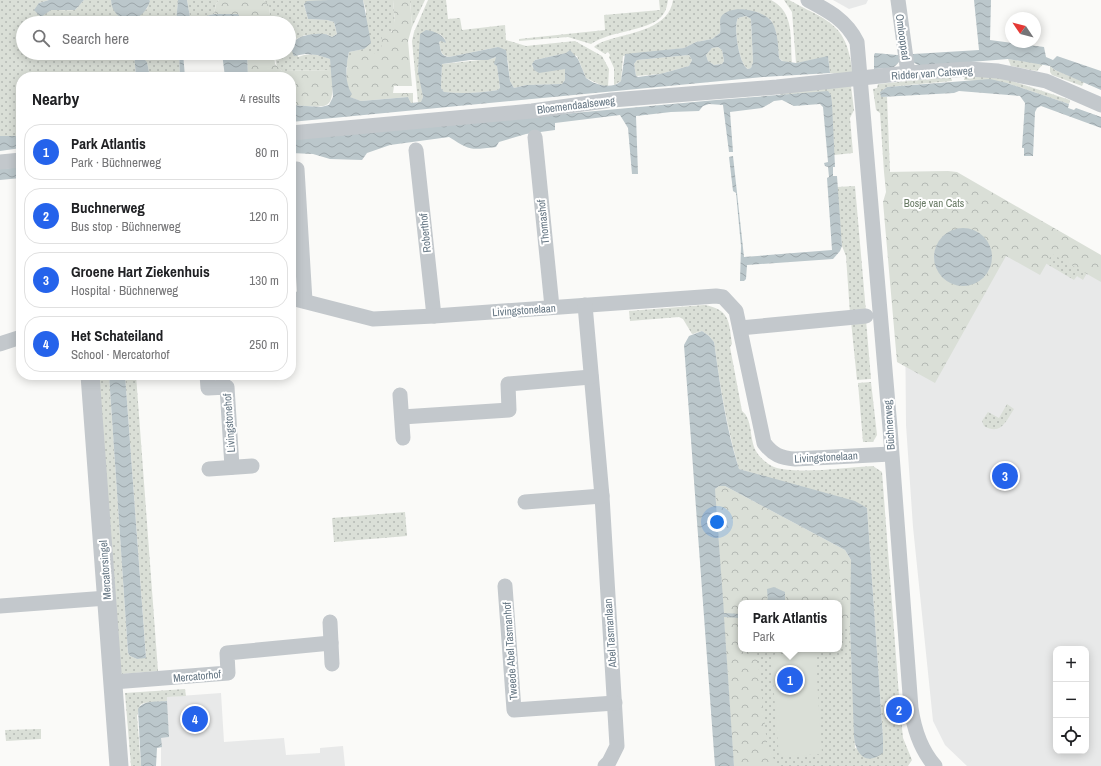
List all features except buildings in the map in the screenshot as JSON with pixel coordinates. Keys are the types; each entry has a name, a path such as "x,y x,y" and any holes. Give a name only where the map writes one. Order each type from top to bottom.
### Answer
{"street":[{"path":"808,0 834,14 852,31 857,42 862,79"},
{"name":"Omlooppad","path":"898,0 908,70"},
{"name":"Ridder van Catsweg","path":"862,79 908,70 969,69 998,71 1046,81 1101,105"},
{"name":"Bloemendaalseweg","path":"296,133 532,111 612,100 862,79"},
{"name":"Büchnerweg","path":"862,79 911,708 917,737 927,757 934,766"},
{"name":"Thomashof","path":"535,137 552,307"},
{"name":"Roberthof","path":"416,150 434,316"},
{"path":"0,162 16,160"},
{"path":"297,169 298,299"},
{"name":"Livingstonelaan","path":"298,299 373,319 716,296 723,297 736,311 764,443 769,450 784,458 795,459 891,454"},
{"name":"Abel Tasmanlaan","path":"585,305 602,496 617,746 609,762 605,766"},
{"path":"740,328 866,316"},
{"path":"0,344 16,339"},
{"path":"402,417 509,410 508,384 591,377"},
{"name":"Mercatorsingel","path":"90,380 119,766"},
{"name":"Livingstonehof","path":"207,380 208,388 227,387 232,467"},
{"path":"400,395 403,438"},
{"name":"Livingstonehof","path":"209,469 252,466"},
{"path":"525,502 602,496"},
{"name":"Tweede Abel Tasmanhof","path":"505,586 514,710 615,703"},
{"path":"0,606 107,598"},
{"path":"330,622 332,664"},
{"name":"Mercatorhof","path":"113,682 228,673 227,653 331,643"}],"shaded area":[{"path":"833,0 868,0 866,4 849,9"},
{"path":"904,192 1101,268 1101,766 967,766 945,745 933,721 913,527 906,425"},
{"path":"221,693 224,742 284,738 286,755 320,753 320,748 343,746 345,766 161,766 161,738 169,737 166,697"}],"green space":[{"path":"0,0 49,0 39,3 57,10 75,10 84,0 111,0 113,7 121,16 16,16 16,60 135,60 136,72 16,72 16,136 0,136"},
{"path":"149,0 178,0 177,16 137,16 147,9"},
{"path":"187,0 219,0 216,4 214,14 206,16 190,16"},
{"path":"219,0 264,0 269,6 270,16 214,14 216,4"},
{"path":"264,0 328,0 304,5 308,19 334,22 337,34 332,37 326,34 305,35 296,39 296,16 270,16 269,7"},
{"path":"363,0 393,0 395,23 381,55 346,67 349,52 363,49 366,11"},
{"path":"393,0 410,0 412,27 408,41 412,86 394,86 393,93 413,93 413,103 411,103 408,97 361,101 349,97 351,94 347,84 346,74 352,54 367,51 381,55 382,33 392,32 389,24 395,23"},
{"path":"410,0 425,0 412,27"},
{"path":"428,0 446,0 448,19 460,18 462,30 505,25 506,40 526,46 575,41 602,56 609,69 608,86 603,86 586,78 577,56 566,53 535,60 532,64 533,68 565,69 565,80 562,84 526,85 514,88 510,81 508,61 498,47 449,57 441,52 439,42 445,39 440,34 418,67 423,97 421,103 418,103 412,41 414,32"},
{"path":"659,0 668,0 667,7 661,17 655,22 608,36 591,44 568,37 519,41 519,39 605,30 604,15 660,10"},
{"path":"673,0 771,0 779,5 788,19 791,36 792,63 784,62 779,58 776,32 771,20 757,12 721,19 720,33 712,39 696,42 684,48 623,56 621,81 614,85 614,68 609,57 610,55 608,52 605,54 594,47 604,41 640,31 658,23 665,17"},
{"path":"784,0 789,0 816,14 826,20 841,34 850,58 853,75 830,73 828,57 796,63 792,12"},
{"path":"746,16 751,19 753,62 751,68 748,69 742,60 736,29 738,18"},
{"path":"296,39 298,57 302,55 314,55 330,59 332,70 282,71 277,67 276,60 296,60"},
{"path":"718,47 722,50 724,61 722,64 714,65 708,61 706,55 712,48"},
{"path":"689,55 692,60 689,66 660,74 636,76 634,64 637,60"},
{"path":"496,57 500,89 485,92 458,93 444,92 441,88 442,64 491,59"},
{"path":"1008,59 1043,64 1037,71 1011,66"},
{"path":"144,60 179,60 180,72 149,72 147,62"},
{"path":"247,60 275,60 275,64 282,71 332,70 332,94 327,104 322,106 296,105 296,72 248,72"},
{"path":"1050,66 1055,70 1084,82 1082,86 1052,75 1050,72"},
{"path":"965,76 990,76 1003,78 1070,100 1069,104 1007,83 964,80"},
{"path":"951,77 952,81 887,87 881,92 881,97 887,97 890,172 884,172 880,113 876,110 873,89 877,88 878,84"},
{"path":"851,86 854,110 850,118 853,153 834,155 831,95 828,92 780,95 781,90"},
{"name":"Bosje van Cats","path":"884,172 957,172 1101,255 1101,282 1052,254 1040,275 1006,256 935,383 897,362 883,202 886,192","holes":["944,235 990,268 984,277 934,260 936,246"]},
{"path":"855,186 866,312 850,314 846,256 842,246 837,187"},
{"path":"1022,228 1090,268 1083,280 1077,276 1074,280 1013,244"},
{"path":"704,305 719,310 727,318 729,323 732,344 730,347 742,411 748,419 752,441 761,458 774,467 784,469 823,470 873,466 882,472 899,696 894,697 895,708 900,708 903,738 912,760 908,766 734,766 715,489 851,560 850,626 855,748 883,753 867,508 739,469 724,407 714,342 702,331 692,334 683,319 679,317 630,321 629,311"},
{"path":"866,320 871,379 857,380 851,321"},
{"path":"95,380 109,380 128,653 130,656 137,659 146,657 125,380 136,380 158,671 122,674 116,664"},
{"path":"871,382 877,435 873,442 863,442 858,383"},
{"path":"1007,404 1014,409 1002,426 995,429 990,429 984,426 982,421 988,412 999,418"},
{"path":"719,486 725,486 845,550 851,560 850,626 842,627 842,600 786,600 786,597 780,589 774,587 766,593 767,600 738,600 738,614 724,613 715,489"},
{"path":"405,512 407,536 334,542 332,518"},
{"path":"724,617 738,618 738,652 757,652 767,744 777,766 734,766"},
{"path":"815,652 822,754 779,757 771,655"},
{"path":"185,689 186,696 167,697 167,701 144,703 140,705 137,716 141,766 131,766 125,693"},
{"path":"41,729 41,739 6,741 5,730"}],"water":[{"path":"49,0 84,0 75,10 51,10 42,16 40,16 34,10 39,3"},
{"path":"111,0 150,1 146,9 139,16 119,16 113,8"},
{"path":"178,0 187,0 190,16 177,16"},
{"path":"363,0 371,43 364,49 349,52 346,73 349,89 352,94 350,97 361,101 408,97 411,103 421,102 423,97 418,72 420,34 426,30 436,32 444,38 446,43 441,41 439,42 441,52 449,57 498,47 506,50 510,81 514,88 526,85 562,84 565,80 565,69 539,73 534,70 532,64 535,60 566,53 570,50 578,59 586,78 594,83 608,86 617,84 621,81 625,54 684,48 696,42 712,39 720,33 721,17 725,13 739,9 755,11 762,14 772,22 777,35 779,58 782,61 796,63 828,56 830,73 763,77 296,122 296,105 321,107 329,105 333,97 330,59 317,55 305,54 296,56 296,40 312,34 324,34 332,37 337,34 334,22 308,19 304,4 307,1","holes":["746,16 751,19 753,62 751,68 748,69 742,60 736,29 738,18","718,47 722,50 724,61 722,64 714,65 708,61 706,55 712,48","689,55 692,60 689,66 660,74 636,76 634,64 637,60","496,57 494,64 497,66 500,88 498,90 458,93 444,92 441,88 442,64 470,60 488,60"]},
{"path":"974,0 991,0 990,40 1005,42 1005,48 1044,47 1046,57 1053,60 1057,56 1101,71 1101,90 1055,70 1050,66 1008,59 920,66 911,61 899,62 893,68 874,69 875,53 897,55 979,50"},
{"path":"214,14 238,14 239,16 206,16"},
{"path":"135,60 145,60 147,62 149,72 136,72"},
{"path":"179,60 184,60 185,72 180,72"},
{"path":"223,60 247,60 248,72 224,72"},
{"path":"990,79 1007,83 1069,104 1068,108 1074,110 1076,108 1101,117 1101,128 1041,106 1037,108 1035,112 1033,156 1024,156 1024,148 1022,148 1025,103 1020,96 959,91 954,93 881,97 880,92 887,87"},
{"path":"828,91 831,95 835,167 833,167 833,176 837,176 842,246 840,251 833,259 747,265 746,279 744,281 740,281 741,246 736,193 733,191 729,157 733,156 744,257 832,250 827,178 829,177 828,167 825,166 824,163 828,162 823,107 820,104 794,106 782,100 774,101 762,108 730,112 733,152 729,152 723,105 709,104 703,106 699,111 671,112 636,116 638,174 632,174 628,128 620,115 555,123 555,130 526,134 499,142 496,147 471,148 462,145 449,137 390,145 367,153 362,160 330,159 313,154 296,153 296,139"},
{"path":"0,136 16,136 16,149 0,151"},
{"path":"16,167 16,178 0,180 0,169"},
{"path":"963,228 974,230 987,241 990,246 992,257 990,268 979,281 974,284 963,286 952,284 939,273 936,268 934,257 936,246 947,233 952,230"},
{"path":"702,331 714,342 727,422 739,469 855,501 867,508 883,738 883,753 877,757 872,759 863,757 857,749 854,737 850,626 851,560 845,550 725,486 719,486 715,489 724,613 738,614 738,618 724,617 734,766 715,766 684,345 689,336"},
{"path":"109,380 125,380 146,658 137,659 130,656 128,653"},
{"path":"774,587 785,592 785,600 768,600 767,589"},
{"path":"167,701 169,737 161,738 162,747 157,748 156,766 141,766 138,709 143,704"}],"place":[{"name":"Groene Hart Ziekenhuis","path":"1005,476"},
{"name":"Park Atlantis","path":"790,680"},
{"name":"Buchnerweg","path":"899,710"},
{"name":"Het Schateiland","path":"195,719"}]}
